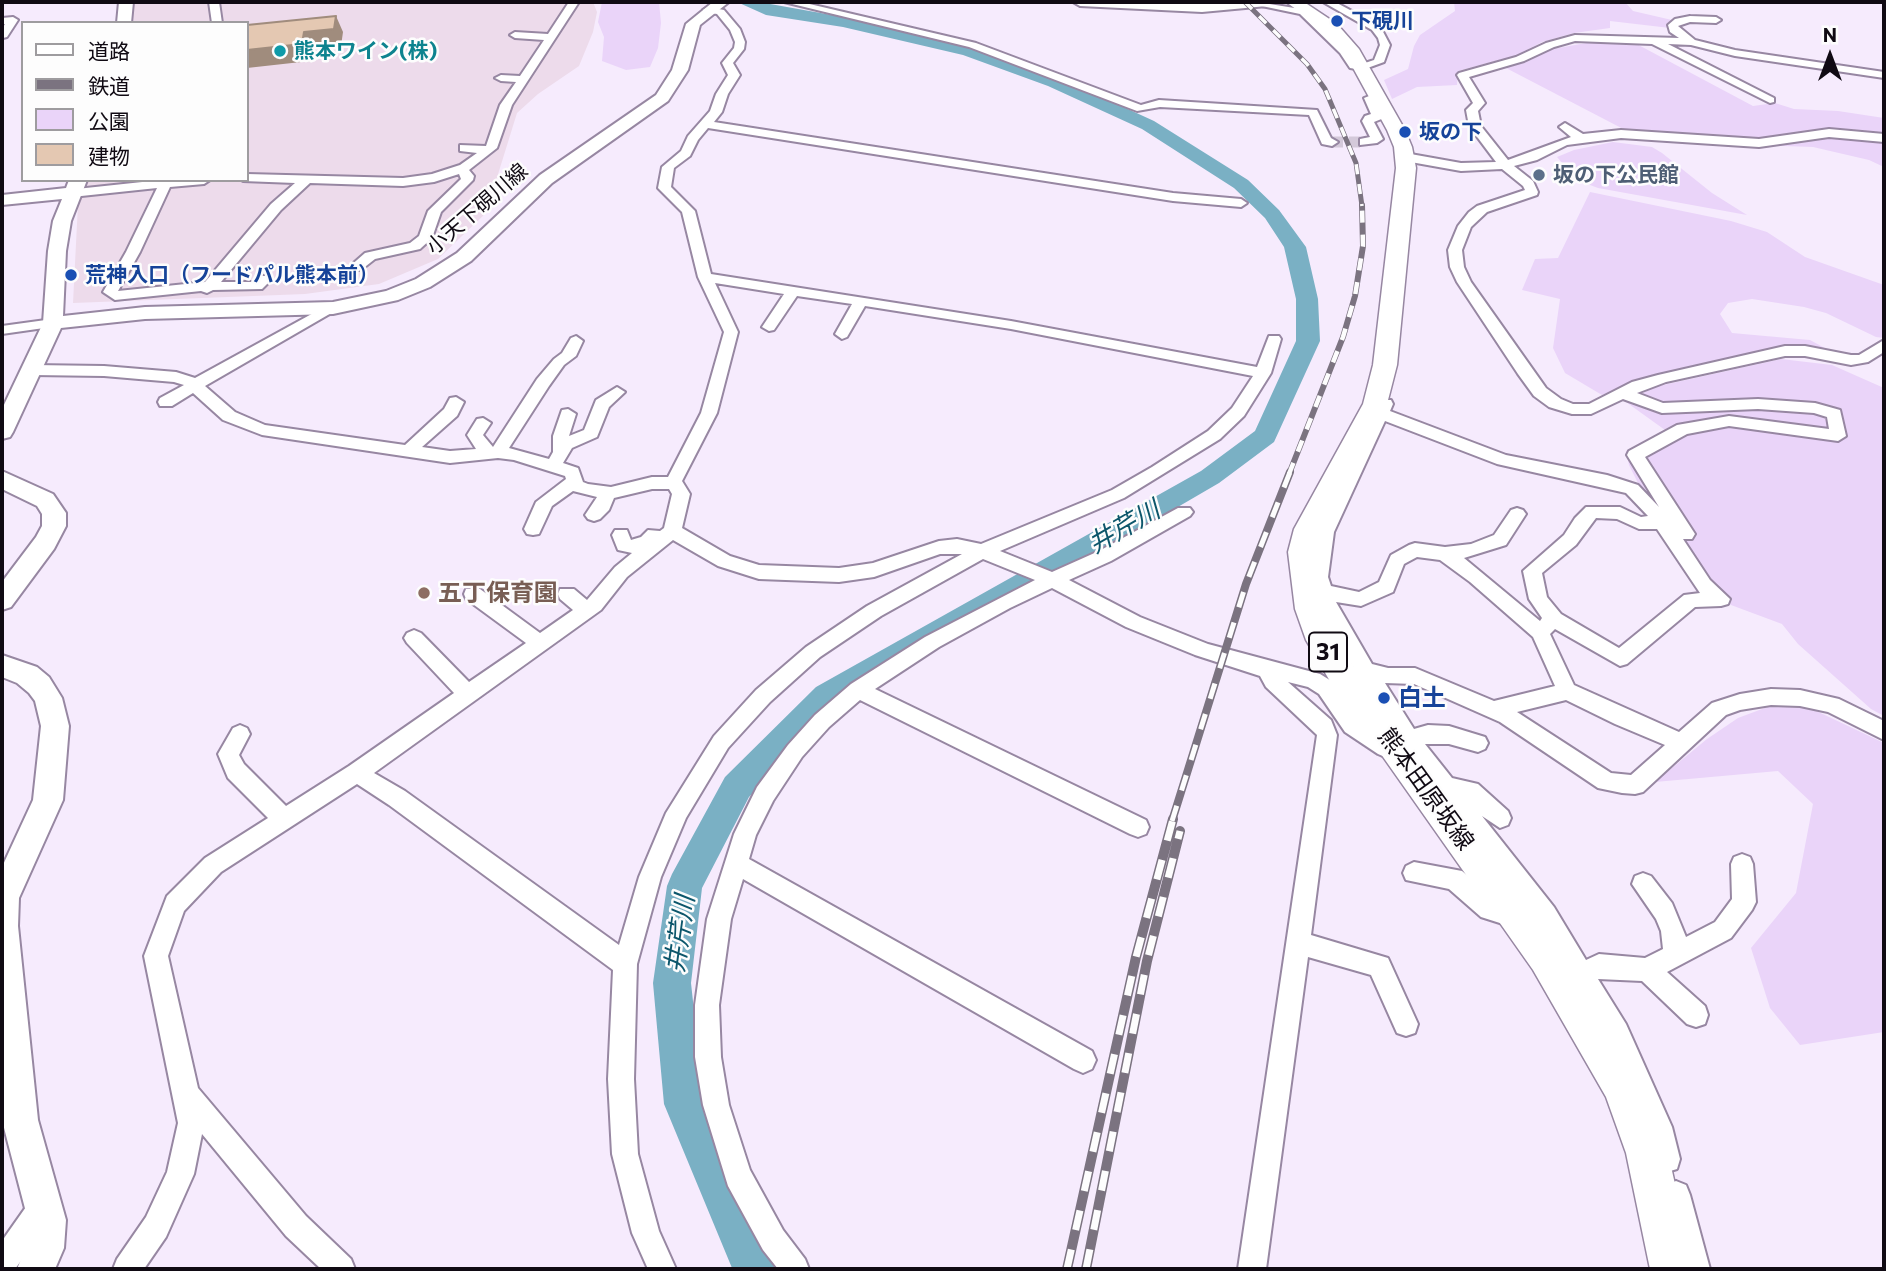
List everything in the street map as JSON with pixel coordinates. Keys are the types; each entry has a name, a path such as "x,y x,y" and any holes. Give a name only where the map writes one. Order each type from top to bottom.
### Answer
{"main road":[{"path":"124,21 126,2"},
{"path":"1080,2 1176,8 1264,2"},
{"name":"熊本田原坂線","path":"1294,2 1331,27 1362,68 1374,97 1396,130 1405,157 1405,192 1385,365 1376,404 1308,529 1302,552 1310,609 1321,640 1342,674 1391,737 1546,957 1622,1086 1647,1153 1672,1269"},
{"name":"小天下硯川線","path":"53,323 145,313 328,309 391,296 423,283 464,257 546,179 662,98 680,70 693,24 715,6"},
{"path":"2,200 75,187"},
{"path":"2,432 53,323 57,251 62,221 75,187"},
{"path":"2,479 45,500 54,513 54,526 45,543 2,600"}],"street":[{"path":"214,2 217,21"},
{"path":"248,178 364,177 421,180 462,169 489,150 497,109 523,79 574,2"},
{"path":"789,2 958,41 1033,66 1141,109 1159,103 1313,112 1326,141 1332,142"},
{"path":"1264,2 1292,7 1315,21 1343,51 1374,97 1378,118 1369,118 1368,121 1377,139 1364,142"},
{"path":"1328,2 1376,28 1383,38 1385,45 1379,62 1362,68"},
{"path":"673,483 709,413 729,348 730,332 705,278 688,211 664,188 663,182 668,167 686,153 692,139 716,112 722,94 734,75 727,63 740,42 735,29 715,6"},
{"path":"1691,42 1674,30 1673,25 1690,19 1716,20 1707,8"},
{"path":"2,21 13,20 6,35"},
{"path":"515,35 552,37"},
{"path":"1884,75 1715,49 1691,42 1575,38 1550,45 1520,60 1463,75 1479,103 1472,110 1475,126 1505,164 1529,184 1532,192 1482,209 1470,218 1455,250 1457,267 1464,282 1523,371 1540,392 1555,403 1572,409 1591,409 1663,378 1785,351 1805,351 1851,360 1863,359 1884,345"},
{"path":"1650,39 1770,100"},
{"path":"1684,57 1715,49 1723,53 1745,75 1731,80"},
{"path":"501,78 523,79"},
{"path":"705,124 1160,195 1241,203"},
{"path":"1566,127 1581,138"},
{"path":"1405,157 1461,167 1505,164 1533,157 1563,142 1621,134 1759,143 1829,133 1884,138"},
{"path":"464,149 489,150"},
{"path":"263,178 272,167"},
{"path":"356,267 370,256 415,246 425,238 435,211 467,180 468,176 462,169"},
{"path":"208,288 276,207 307,179"},
{"path":"75,187 167,182 110,292 115,296 257,286 265,279"},
{"path":"705,278 1011,326 1263,373"},
{"path":"769,327 794,290"},
{"path":"842,334 861,301"},
{"path":"166,402 328,309"},
{"path":"2,330 53,323"},
{"path":"662,1269 646,1233 625,1154 621,1079 625,964 650,877 677,813 721,742 763,696 813,653 884,605 987,553 1105,499 1158,471 1214,435 1238,412 1263,373 1274,339"},
{"path":"492,453 559,362 568,356 576,341"},
{"path":"536,368 541,385"},
{"path":"33,370 176,377 196,387 229,416 262,430 450,457 492,453 557,459 572,472 576,485 584,490 607,493 652,483 673,483 680,488 681,494 673,525 621,572 589,608 357,773 213,865 175,904 156,956 191,1123 180,1174 156,1227 127,1269"},
{"path":"557,459 566,444 591,433 601,404 617,392"},
{"path":"1624,394 1662,408 1758,404 1815,408 1834,414 1838,436 1729,421 1683,429 1636,455 1713,578 1721,599"},
{"path":"408,451 437,422 452,412 456,402"},
{"path":"1656,1269 1624,1129 1603,1076 1574,1020 1391,737 1367,671 1337,625 1323,591 1319,577 1320,553 1325,532 1385,404 1503,460 1607,481 1632,489 1662,522 1703,586 1721,599"},
{"path":"557,459 568,414"},
{"path":"483,423 475,435 492,453"},
{"path":"523,456 534,441"},
{"path":"533,530 545,502 575,481"},
{"path":"594,515 603,506 607,493"},
{"path":"1567,691 1532,571 1570,540 1581,522 1592,511 1620,513 1639,523 1662,522"},
{"path":"795,1269 773,1240 738,1176 716,1105 708,1056 707,1006 719,919 745,834 760,804 795,751 822,721 858,690 932,642 1052,580 1105,556 1184,512"},
{"path":"1323,591 1341,597 1361,599 1386,587 1397,560 1415,550 1445,554 1473,550 1500,540 1517,514"},
{"path":"673,525 724,561 759,572 839,575 874,570 939,548 957,546 987,553 1052,580 1133,622 1202,650 1268,671 1313,680 1326,688 1352,726 1391,737 1449,735 1478,743"},
{"path":"621,535 624,545 631,547 646,542 673,525"},
{"path":"1445,554 1547,626 1620,658 1691,600 1721,599"},
{"path":"473,594 540,643"},
{"path":"567,594 576,604 589,608"},
{"path":"414,638 468,694"},
{"path":"2,666 27,675 39,685 48,698 55,726 48,800 3,898 2,926 20,1120 47,1220 45,1248 36,1269"},
{"path":"1252,1269 1300,943 1327,735 1324,726 1273,681 1268,671"},
{"path":"1367,671 1388,676 1415,676 1507,716 1606,781 1622,784 1635,785 1719,709 1771,697 1800,698 1832,705 1884,731"},
{"path":"858,690 1138,827"},
{"path":"1491,709 1567,691 1680,742"},
{"path":"240,734 228,754 236,771 285,820"},
{"path":"1391,737 1446,786 1546,915 1617,1032 1659,1126 1696,1269"},
{"path":"357,773 397,798 625,964"},
{"path":"1446,786 1470,791 1500,818"},
{"path":"735,863 1083,1060"},
{"path":"1581,975 1599,966 1647,970 1723,930 1744,902 1742,864"},
{"path":"1414,873 1454,878 1489,909 1503,913"},
{"path":"1643,884 1664,911 1673,931 1676,955"},
{"path":"1300,943 1378,966 1406,1024"},
{"path":"1647,970 1696,1014"},
{"path":"184,1091 296,1226 341,1269"},
{"path":"2,1264 43,1206"}],"shaded area":[{"path":"134,2 593,2 597,12 593,32 579,66 538,94 517,113 486,213 438,259 379,284 305,294 73,303 78,204 86,182 248,182 248,21 131,21"}],"green space":[{"path":"602,2 659,2 661,23 658,48 650,67 626,70 602,61 604,37 598,22"},
{"path":"1454,2 1625,2 1633,11 1672,20 1670,28 1610,21 1610,28 1574,33 1542,42 1518,55 1458,71 1457,85 1417,87 1392,99 1384,80 1408,69 1420,35 1455,11"},
{"path":"1597,41 1631,41 1753,106 1775,103 1794,109 1838,111 1884,118 1884,167 1869,160 1813,147 1671,142 1629,132 1506,68 1553,49"},
{"path":"1613,142 1652,147 1712,193 1747,215 1598,188 1577,180 1557,157 1574,150"},
{"path":"1590,192 1731,221 1767,232 1805,257 1884,285 1884,338 1876,337 1826,313 1804,307 1752,299 1728,303 1720,314 1732,333 1810,340 1832,352 1808,349 1657,376 1602,395 1565,373 1553,348 1560,299 1522,290 1535,259 1558,258"},
{"path":"1781,359 1832,365 1884,388 1884,716 1871,709 1798,644 1782,624 1731,605 1697,585 1629,465 1626,451 1665,430 1626,402 1654,387"},
{"path":"1770,706 1810,708 1884,743 1884,1032 1800,1045 1770,1008 1751,948 1796,893 1813,804 1778,771 1655,782 1707,739 1738,718"}],"building":[{"path":"336,16 334,29 304,32 302,44 248,50 248,25"}],"waterway":[{"name":"井芹川","path":"745,2 766,10 843,22 968,51 1054,82 1148,125 1241,184 1272,214 1295,247 1307,299 1308,341 1265,436 1210,477 827,696 737,787 685,886 672,983 684,1104 747,1253 761,1269"}],"tunnel":[{"path":"1332,142 1364,142"}],"railway":[{"path":"1245,2 1307,64 1325,89 1356,163 1362,206"},
{"path":"1289,474 1343,337 1355,296 1363,246 1362,205"},
{"path":"1172,821 1246,584 1290,472"},
{"path":"1067,1269 1136,957 1173,819"},
{"path":"1086,1269 1147,961 1180,831"}],"place":[{"name":"下硯川","path":"1337,21"},
{"name":"熊本ワイン(株)","path":"280,51"},
{"name":"坂の下","path":"1405,132"},
{"name":"坂の下公民館","path":"1539,175"},
{"name":"荒神入口（フードパル熊本前）","path":"71,275"},
{"name":"五丁保育園","path":"424,593"},
{"name":"白土","path":"1384,698"}]}
